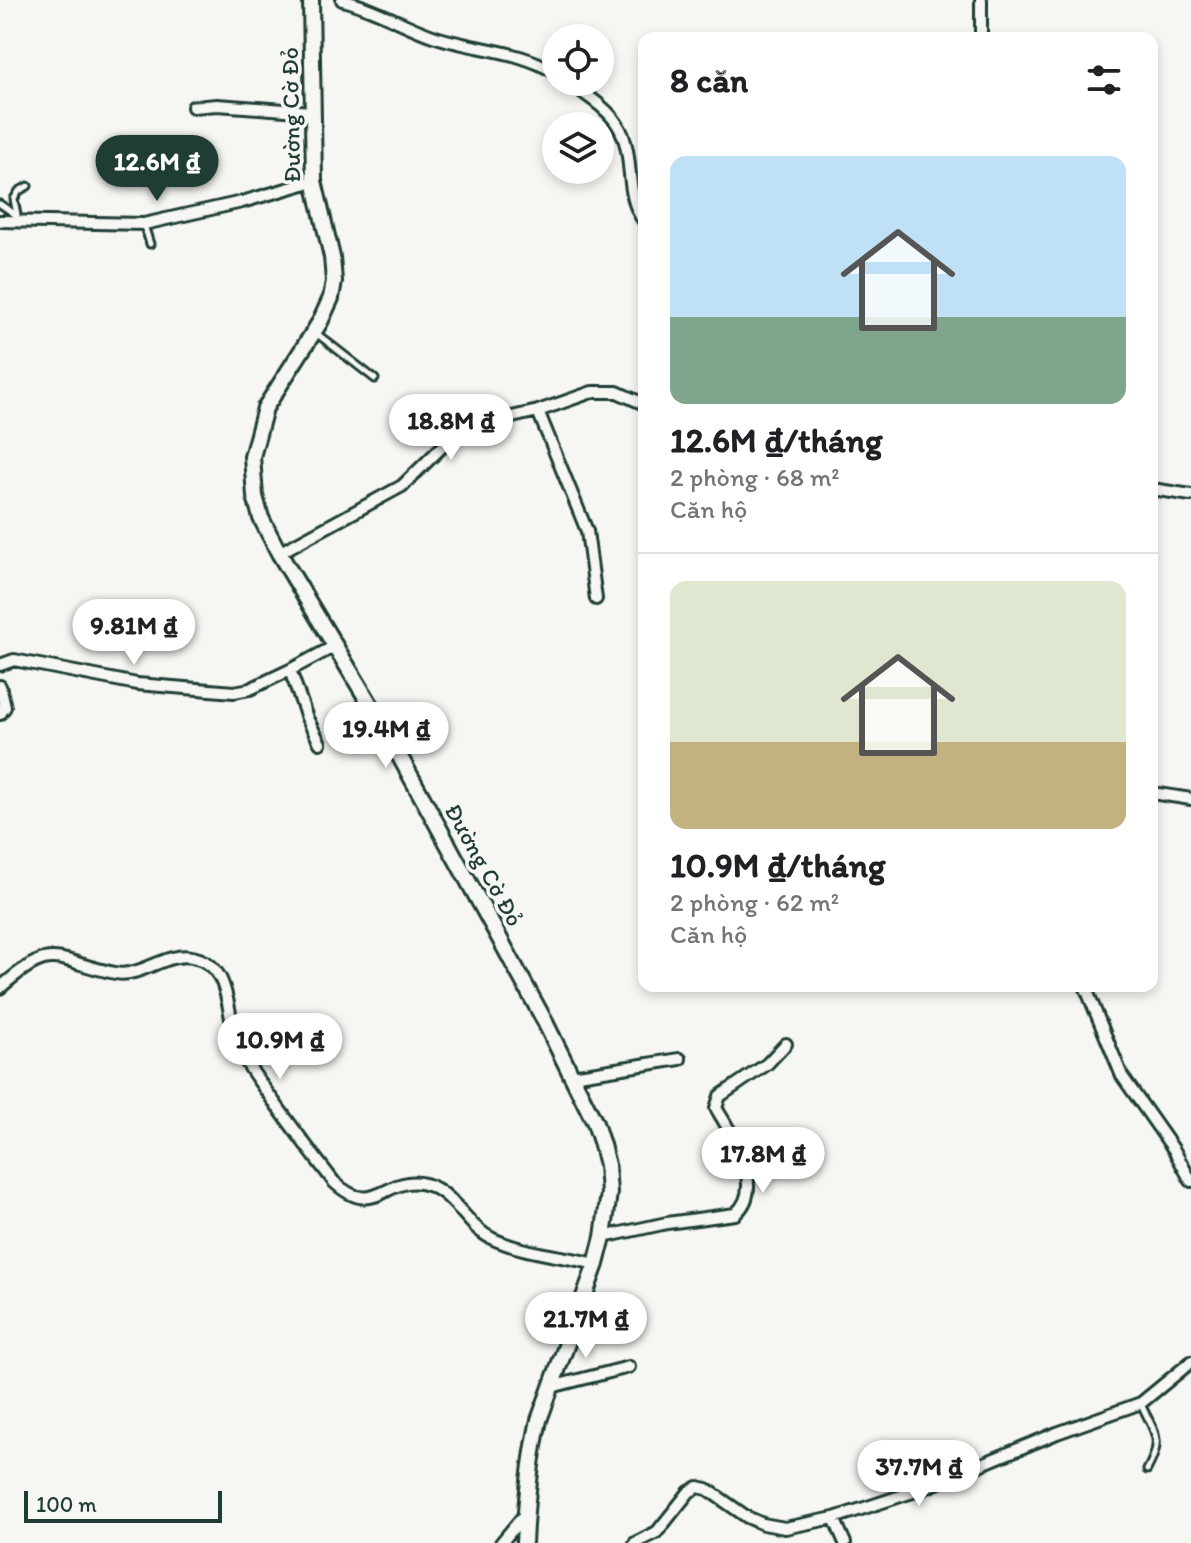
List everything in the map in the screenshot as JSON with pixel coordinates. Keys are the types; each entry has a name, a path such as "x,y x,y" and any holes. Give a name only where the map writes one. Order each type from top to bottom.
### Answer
{"main road":[{"name":"Đường Cờ Đỏ","path":"311,0 314,181 334,268 331,298 314,331 265,408 252,457 255,496 261,518 279,553 382,724 572,1076 595,1123 607,1165 608,1214 596,1264 533,1446 525,1514 527,1543"}],"street":[{"path":"342,0 378,11 431,35 542,65"},
{"path":"981,0 981,32"},
{"path":"586,96 607,112 620,129 638,213"},
{"path":"193,107 217,105 312,112"},
{"path":"0,221 17,218 144,224 242,202 314,181"},
{"path":"279,553 402,486 458,434 473,426 538,411 592,392 617,392 638,401"},
{"path":"538,411 587,531 596,599"},
{"path":"1158,490 1191,495"},
{"path":"0,665 14,660 110,680 234,692 250,689 335,646"},
{"path":"290,670 307,718 320,743"},
{"path":"0,686 5,707 0,714"},
{"path":"1158,794 1191,799"},
{"path":"0,988 25,965 37,960 63,958 116,973 126,973 175,957 193,957 206,963 219,975 226,990 237,1044 251,1070 334,1182 345,1192 358,1198 370,1198 419,1183 450,1198 491,1239 596,1264"},
{"path":"1087,992 1122,1076 1174,1150 1191,1181"},
{"path":"603,1237 740,1211 747,1192 746,1168 736,1139 716,1108 717,1102 720,1096 767,1064 786,1044"},
{"path":"572,1076 680,1059"},
{"path":"635,1543 657,1532 689,1492 698,1487 707,1489 729,1506 763,1524 785,1528 834,1518 922,1489 1057,1433 1141,1403 1191,1362"},
{"path":"551,1387 629,1367"},
{"path":"501,1543 525,1514"},
{"path":"834,1518 845,1543"}],"lane":[{"path":"17,218 14,199 19,191 28,186"},
{"path":"0,204 17,218"},
{"path":"144,224 150,244"},
{"path":"314,331 375,379"},
{"path":"1141,1403 1158,1447 1147,1470"}]}
